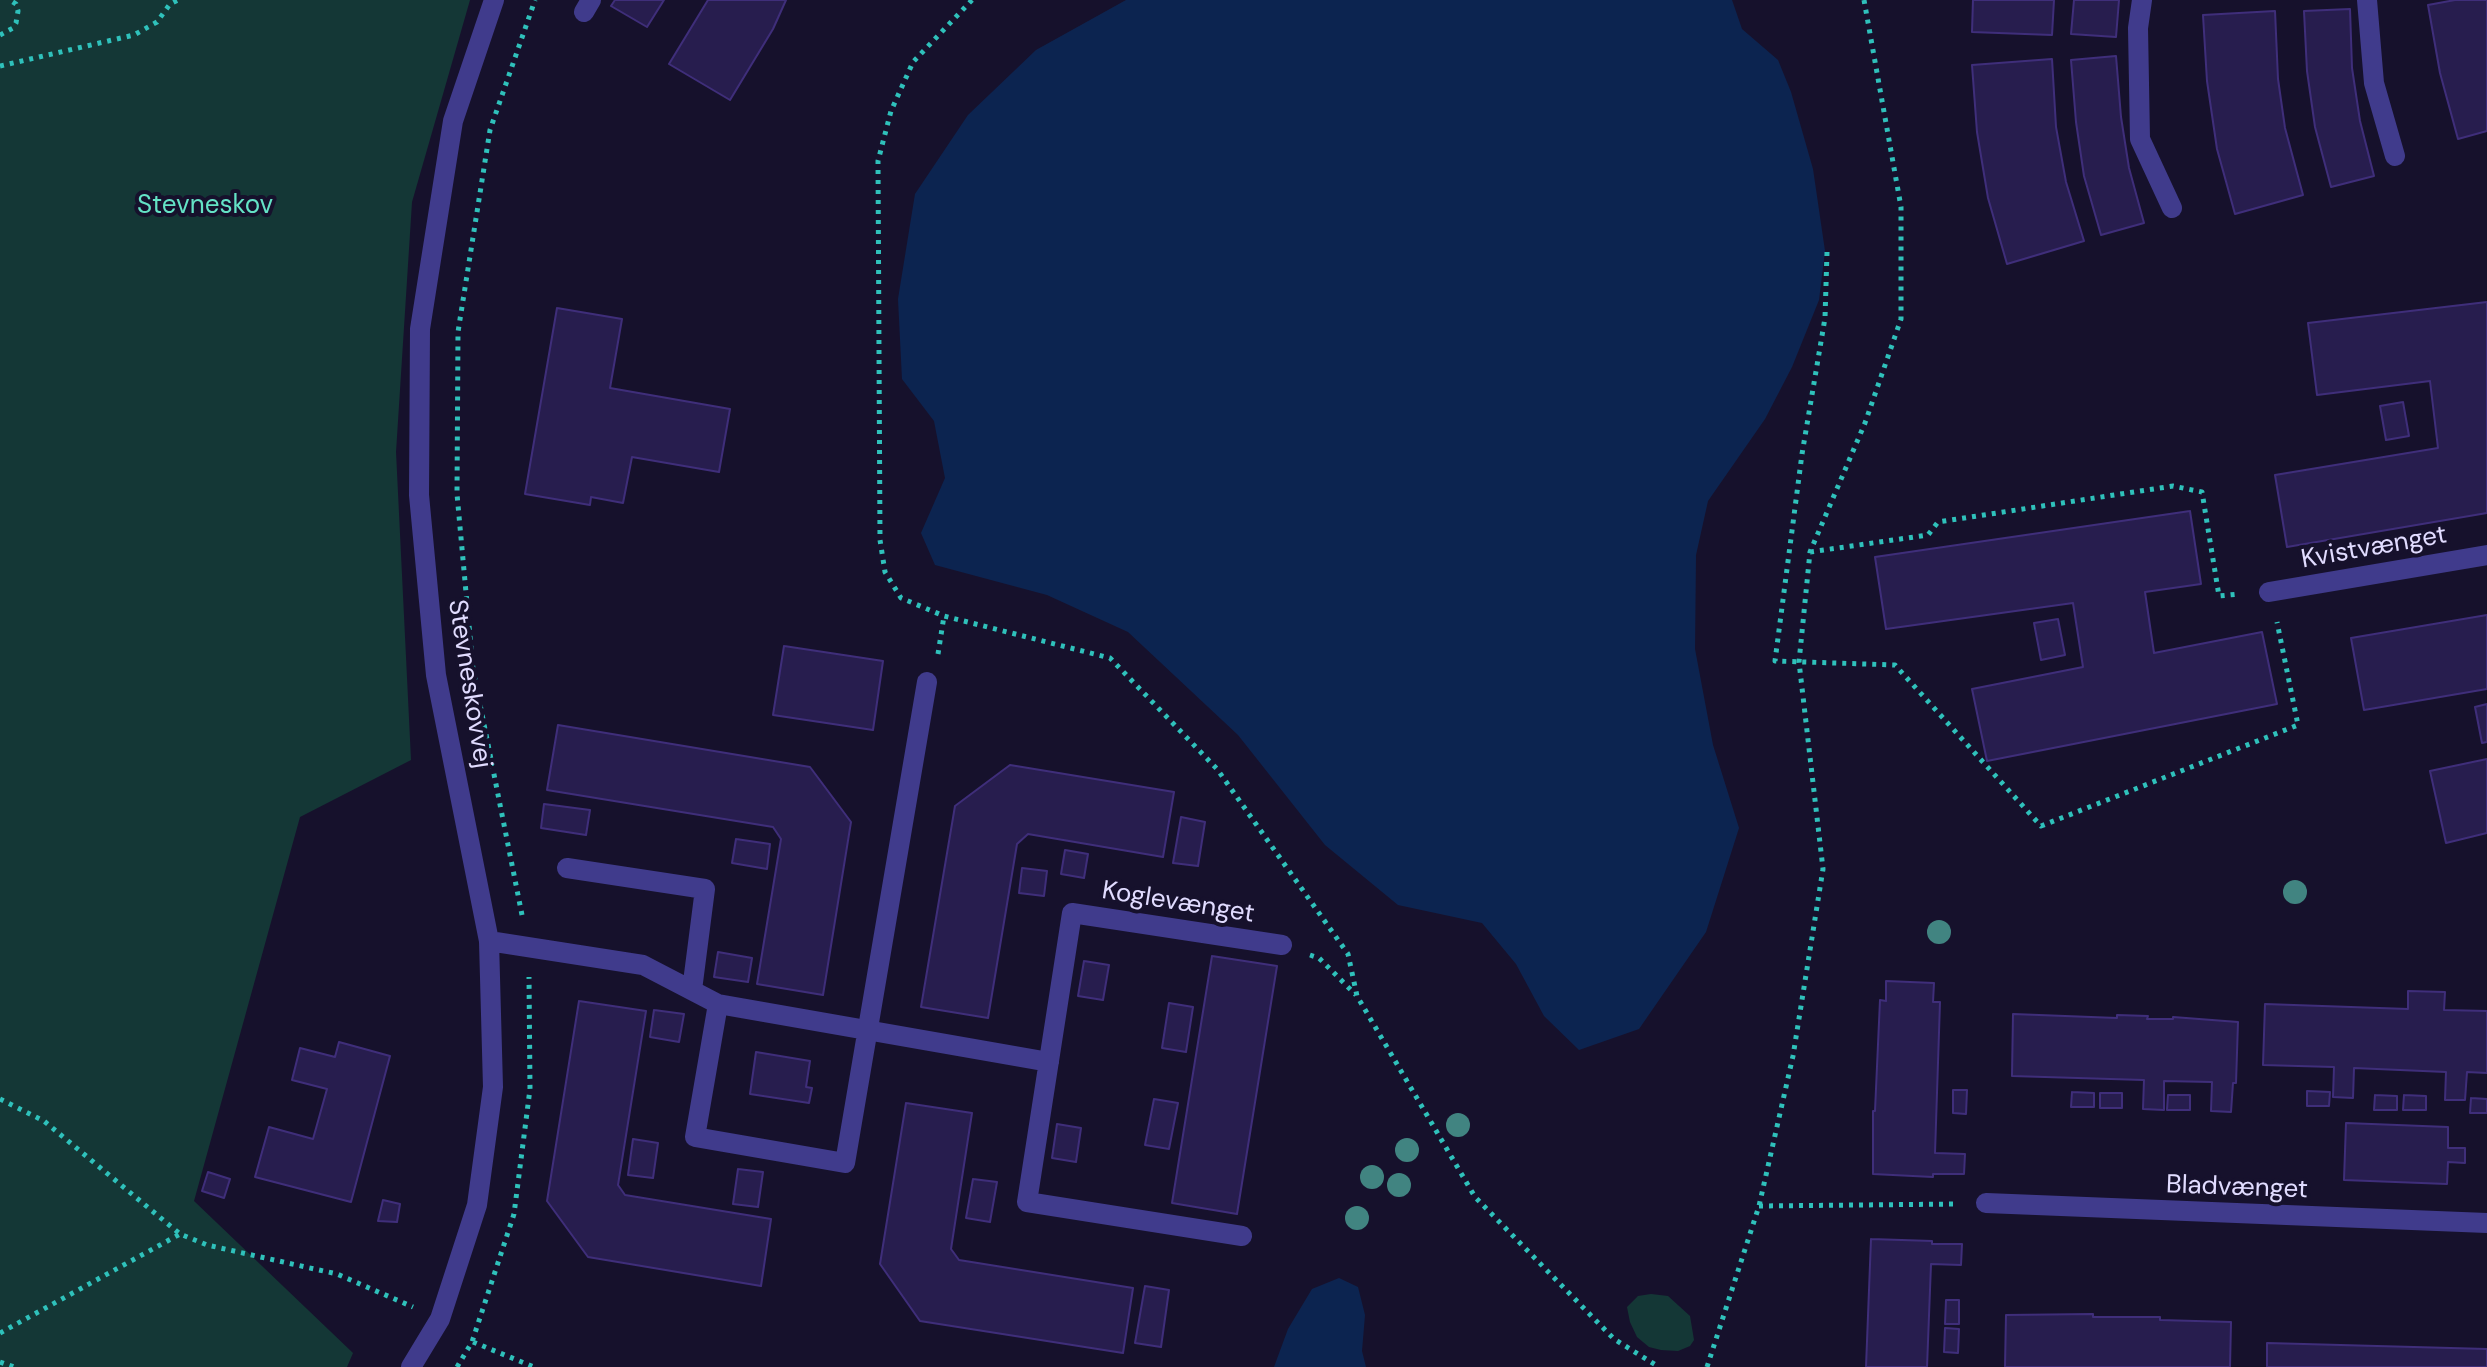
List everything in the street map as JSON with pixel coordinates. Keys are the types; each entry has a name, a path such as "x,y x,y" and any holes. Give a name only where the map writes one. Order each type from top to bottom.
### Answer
{"street":[{"name":"Stevneskovvej","path":"411,1367 440,1319 477,1205 493,1087 489,941 436,675 419,495 420,329 453,121 494,0"},
{"path":"2142,0 2138,28 2140,139 2172,208"},
{"path":"2367,0 2374,83 2395,156"},
{"name":"Kvistvænget","path":"2269,592 2487,555"},
{"path":"718,1004 695,1137 845,1163 927,682"},
{"path":"567,868 705,889 692,990"},
{"name":"Koglevænget","path":"1242,1236 1027,1202 1072,913 1282,945"},
{"path":"489,941 643,965 718,1004 1049,1062"},
{"name":"Bladvænget","path":"1986,1203 2487,1223"}],"path":[{"path":"0,35 16,23 18,11 16,4 10,0"},
{"path":"0,66 134,35 157,22 170,4 178,0"},
{"path":"457,1367 472,1342 514,1214 530,1089 529,947 473,669 457,494 457,346 490,130 535,0"},
{"path":"972,0 913,62 891,111 878,161 880,540 885,572 901,598 944,616 1110,658 1217,769 1348,954 1357,996"},
{"path":"1707,1367 1759,1206 1793,1056 1823,869 1799,662 1810,552 1865,423 1901,319 1901,207 1864,0"},
{"path":"1810,552 1928,535 1938,522 2173,486 2202,492 2219,596 2269,592 2298,725 2041,826 1895,665 1775,661 1802,454 1825,318 1827,252"},
{"path":"1282,945 1319,958 1357,996 1475,1197 1614,1339 1659,1367"},
{"path":"0,1099 44,1121 180,1234 207,1245 337,1274 440,1319"},
{"path":"1759,1206 1986,1203"},
{"path":"0,1333 180,1234"},
{"path":"487,1347 534,1367"},
{"path":"0,1362 14,1367"}],"green space":[{"name":"Stevneskov","path":"0,0 470,0 412,202 396,452 411,760 300,817 194,1201 353,1353 347,1367 0,1367"},
{"path":"1638,1296 1668,1296 1690,1316 1694,1340 1690,1346 1678,1351 1661,1350 1649,1347 1637,1337 1627,1307"}],"water":[{"path":"1126,0 1732,0 1742,29 1778,60 1791,92 1813,169 1825,251 1819,300 1792,367 1765,419 1708,501 1696,555 1695,649 1713,745 1739,828 1706,932 1639,1029 1579,1050 1544,1016 1516,964 1482,923 1398,905 1325,845 1238,735 1128,632 1047,595 935,565 921,533 945,478 934,421 902,379 898,299 915,194 968,115 1036,50"},
{"path":"1339,1278 1358,1287 1365,1315 1362,1351 1366,1367 1274,1367 1288,1329 1312,1289"}],"building":[{"path":"615,0 664,0 647,27 611,6"},
{"path":"708,0 786,0 773,29 730,100 669,64"},
{"path":"1973,0 2054,0 2052,35 1972,32"},
{"path":"2074,0 2119,0 2116,37 2071,34"},
{"path":"2455,0 2487,0 2487,131 2458,139 2440,73 2428,5"},
{"path":"2350,9 2352,68 2360,121 2374,176 2331,187 2315,127 2307,71 2304,11"},
{"path":"2275,11 2278,79 2285,128 2303,195 2235,214 2217,149 2207,81 2203,15"},
{"path":"2116,56 2129,168 2144,223 2101,235 2084,176 2071,60"},
{"path":"2052,59 2056,127 2066,182 2084,241 2007,264 1988,198 1977,132 1972,65"},
{"path":"2487,302 2487,513 2287,547 2275,475 2438,448 2430,381 2317,395 2308,323"},
{"path":"557,308 622,319 610,388 730,409 719,472 632,457 623,503 591,497 590,505 525,494"},
{"path":"2403,402 2409,436 2386,440 2380,406"},
{"path":"2190,511 2201,584 2145,592 2154,653 2262,632 2277,704 1987,761 1972,689 2083,667 2073,603 1886,629 1875,557"},
{"path":"2487,615 2487,689 2364,710 2351,638"},
{"path":"2058,619 2065,655 2041,660 2034,623"},
{"path":"784,646 883,661 873,730 773,715"},
{"path":"2487,704 2487,742 2482,743 2475,707"},
{"path":"558,725 810,767 851,822 823,995 757,984 781,839 773,827 547,790"},
{"path":"2487,759 2487,833 2446,843 2430,771"},
{"path":"1010,765 1174,792 1163,857 1028,834 1017,844 988,1018 921,1007 955,806"},
{"path":"544,804 590,810 586,835 541,828"},
{"path":"1181,817 1205,822 1198,866 1173,863"},
{"path":"736,839 770,844 767,869 732,863"},
{"path":"1065,850 1088,854 1084,878 1061,874"},
{"path":"1022,868 1047,871 1044,896 1019,893"},
{"path":"718,952 752,958 748,982 714,977"},
{"path":"1212,956 1277,966 1237,1214 1172,1203"},
{"path":"1084,961 1109,965 1103,1000 1078,996"},
{"path":"1886,981 1934,983 1933,1002 1940,1002 1935,1153 1965,1154 1964,1174 1933,1174 1933,1177 1873,1174 1873,1111 1880,1000 1886,1001"},
{"path":"2408,991 2445,992 2444,1010 2487,1011 2487,1073 2467,1072 2465,1100 2445,1100 2446,1072 2354,1068 2353,1098 2333,1097 2334,1067 2263,1065 2265,1004 2408,1009"},
{"path":"579,1001 646,1011 618,1185 625,1195 771,1219 761,1286 588,1257 547,1201"},
{"path":"1169,1003 1193,1007 1186,1052 1162,1048"},
{"path":"654,1010 684,1014 679,1042 650,1037"},
{"path":"2013,1014 2117,1018 2117,1015 2148,1016 2147,1019 2173,1017 2238,1022 2236,1083 2233,1083 2231,1112 2211,1111 2212,1082 2164,1081 2164,1110 2143,1109 2144,1080 2012,1076"},
{"path":"339,1042 390,1056 351,1202 255,1177 269,1127 313,1139 327,1089 292,1080 300,1048 335,1057"},
{"path":"756,1052 810,1061 806,1087 812,1088 809,1103 750,1094"},
{"path":"1953,1090 1967,1090 1966,1114 1953,1113"},
{"path":"2307,1091 2330,1092 2329,1106 2307,1106"},
{"path":"2072,1092 2094,1093 2094,1107 2071,1107"},
{"path":"2100,1093 2122,1093 2122,1108 2100,1108"},
{"path":"2168,1095 2190,1095 2190,1110 2167,1110"},
{"path":"2375,1095 2397,1096 2397,1110 2374,1110"},
{"path":"2404,1095 2426,1096 2426,1110 2403,1110"},
{"path":"2471,1098 2487,1099 2487,1113 2470,1113"},
{"path":"1154,1099 1178,1103 1169,1149 1145,1145"},
{"path":"906,1103 972,1113 951,1249 959,1260 1133,1288 1123,1353 920,1321 880,1264"},
{"path":"2346,1123 2448,1127 2448,1148 2465,1148 2465,1163 2448,1162 2447,1184 2344,1180"},
{"path":"1057,1124 1081,1128 1076,1162 1052,1158"},
{"path":"633,1139 658,1143 653,1178 628,1175"},
{"path":"738,1169 763,1172 758,1207 733,1204"},
{"path":"208,1172 230,1179 224,1198 202,1191"},
{"path":"973,1179 997,1182 990,1222 966,1218"},
{"path":"383,1200 400,1204 397,1222 378,1221"},
{"path":"1871,1239 1962,1244 1961,1265 1931,1264 1927,1367 1866,1367"},
{"path":"1145,1286 1169,1290 1161,1347 1135,1343"},
{"path":"1946,1300 1959,1300 1959,1324 1945,1324"},
{"path":"2093,1314 2093,1317 2160,1317 2160,1320 2231,1322 2230,1367 2005,1367 2006,1315"},
{"path":"1945,1328 1959,1329 1958,1353 1944,1352"},
{"path":"2267,1343 2487,1349 2487,1367 2267,1367"}]}
